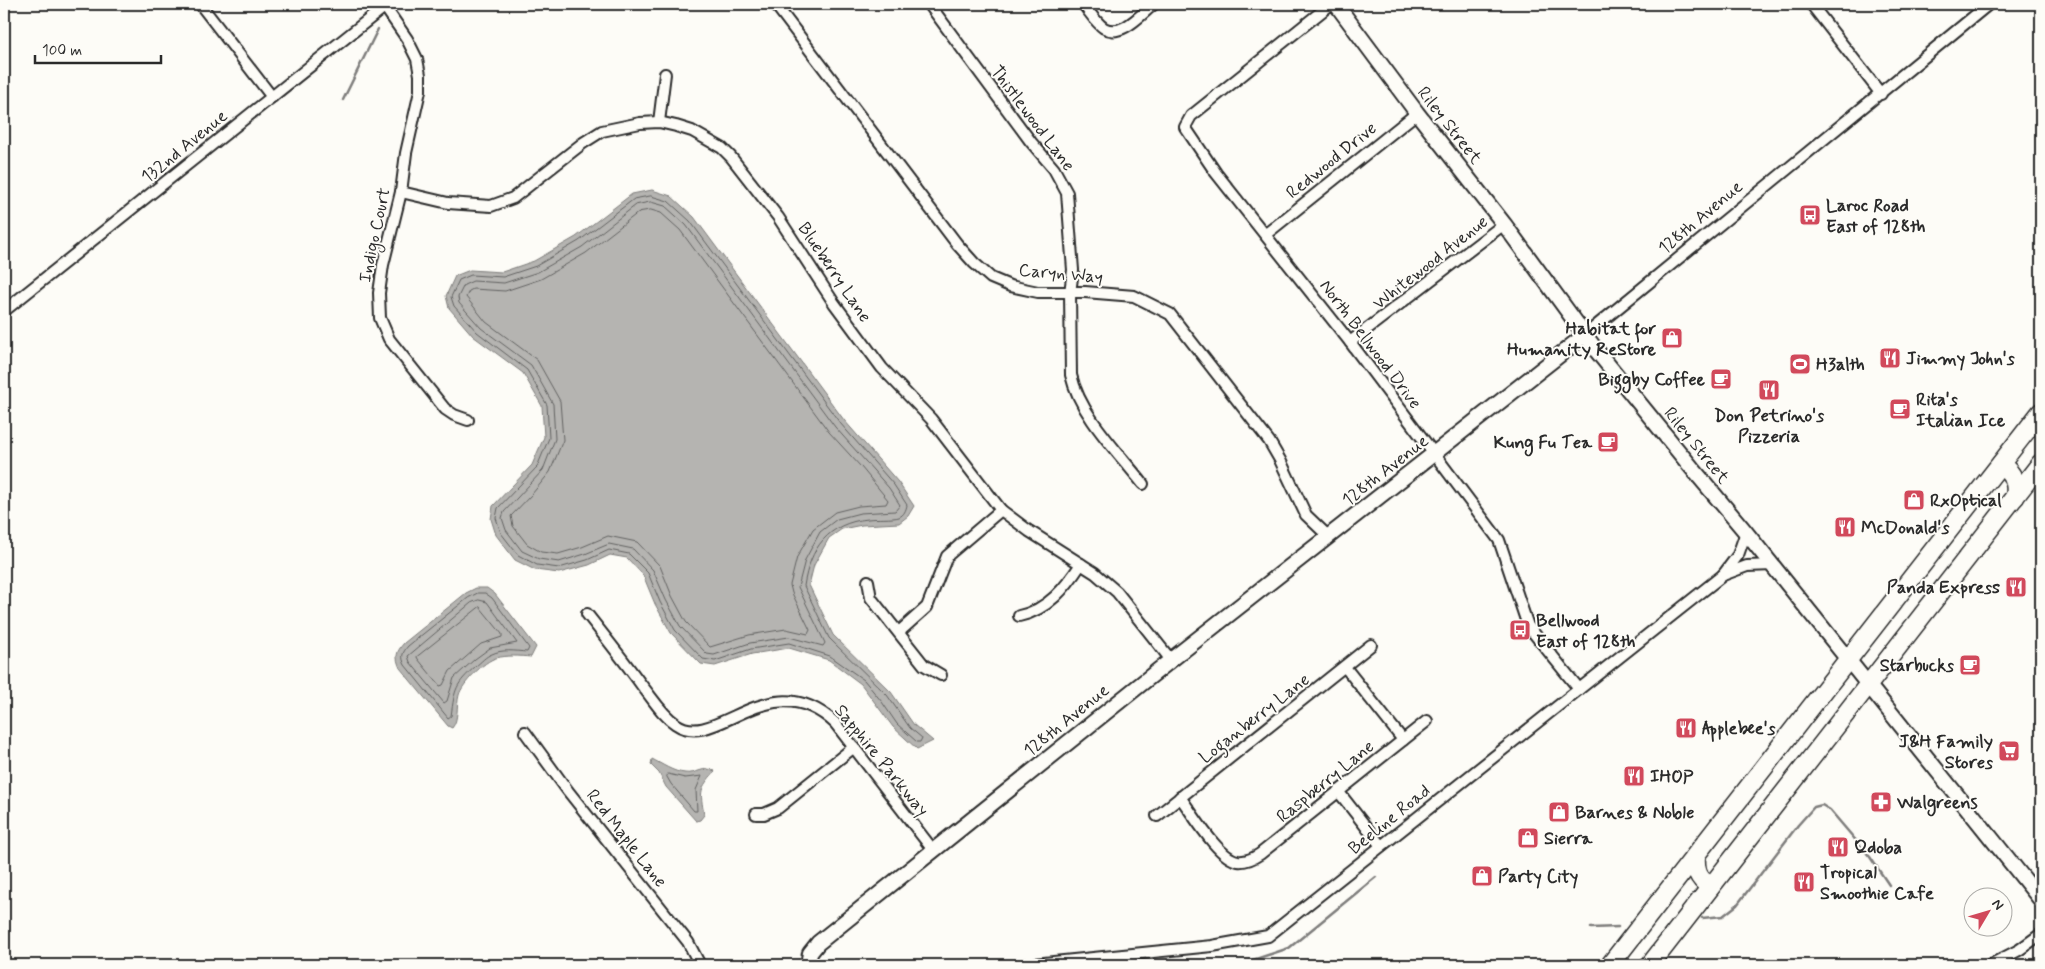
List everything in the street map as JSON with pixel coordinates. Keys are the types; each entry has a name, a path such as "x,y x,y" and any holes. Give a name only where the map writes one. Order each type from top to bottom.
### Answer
{"highway":[{"path":"1610,965 2041,412"},
{"path":"1650,965 2041,463"},
{"path":"2001,464 2012,474 2015,497"},
{"path":"1696,855 1696,871 1702,881 1710,887"}],"main road":[{"name":"Riley Street","path":"1336,4 1417,113 1504,224 1585,335 1746,532 2041,900"},
{"name":"128th Avenue","path":"808,965 810,953 818,943 1171,660 1585,335"}],"street":[{"path":"200,4 272,97"},
{"name":"Caryn Way","path":"776,4 957,244 991,278 1010,286 1038,292 1084,292 1134,296 1170,314 1268,441 1280,460 1306,515 1329,537"},
{"name":"Thistlewood Lane","path":"929,4 1031,142 1054,169 1067,193 1073,270 1070,293 1071,375 1074,388 1088,413 1143,484"},
{"path":"1083,4 1102,27 1112,31 1125,28 1154,4"},
{"name":"North Bellwood Drive","path":"1331,4 1191,116 1185,127 1216,173 1350,342 1499,540 1528,626 1579,688"},
{"path":"1811,4 1881,94"},
{"name":"128th Avenue","path":"1585,335 1989,4"},
{"name":"132nd Avenue","path":"4,311 387,5 399,28"},
{"name":"Indigo Court","path":"399,28 408,39 417,59 420,91 383,265 379,293 380,318 389,339 445,409 454,415 468,420"},
{"path":"659,122 665,74"},
{"name":"Redwood Drive","path":"1266,234 1417,113"},
{"name":"Blueberry Lane","path":"400,192 448,203 491,206 513,198 583,143 602,131 640,122 659,122 692,131 722,148 783,224 834,303 882,368 931,419 1001,510 1029,531 1095,573 1118,592 1171,660"},
{"name":"Whitewood Avenue","path":"1350,342 1504,224"},
{"path":"899,632 927,607 947,556 1001,510"},
{"name":"Beeline Road","path":"1024,965 1212,946 1268,936 1723,575 1738,555 1746,532"},
{"path":"1019,616 1040,609 1067,586 1080,564"},
{"name":"Beeline Road","path":"1723,575 1747,566 1773,566"},
{"path":"868,581 871,598 924,665 941,675"},
{"name":"Sapphire Parkway","path":"587,614 659,707 676,725 693,730 701,730 766,703 780,701 809,705 827,715 836,723 933,850"},
{"name":"Loganberry Lane","path":"1156,816 1345,668 1371,645"},
{"path":"1345,668 1403,740"},
{"name":"Raspberry Lane","path":"1180,797 1226,855 1241,861 1248,860 1260,854 1426,721"},
{"name":"Red Maple Lane","path":"525,732 568,791 688,942 700,965"},
{"path":"756,814 764,814 778,808 854,747"},
{"path":"1338,791 1381,846"},
{"path":"1990,965 2019,950 2041,934"}],"water":[{"path":"652,190 671,196 694,217 844,420 898,482 914,506 908,516 899,523 862,525 842,529 829,538 814,565 809,585 833,635 891,692 914,725 933,741 917,749 893,727 861,684 829,660 789,648 752,654 715,666 701,664 671,633 655,604 643,575 627,558 610,555 589,565 559,573 535,570 515,560 496,535 491,519 493,506 532,465 544,437 542,406 523,373 473,336 449,308 446,296 455,276 470,270 502,272 534,261 576,237 632,194"},
{"path":"476,588 487,588 495,594 536,647 531,657 509,656 496,658 474,674 461,690 452,728 448,726 400,668 397,655 404,643 466,593"},
{"path":"652,759 681,772 689,773 707,769 715,771 703,787 704,815 700,820 696,821 666,787 659,773 651,765"}],"waterway":[{"path":"343,100 378,29"},
{"path":"1702,918 1723,916 1737,905 1798,825 1814,807 1822,805 1830,810 1870,857 1889,885"},
{"path":"1218,965 1238,965 1289,948 1376,877"},
{"path":"1591,928 1618,927"}],"place":[{"name":"Laroc Road East of 128th","path":"1810,215"},
{"name":"Habitat for Humanity ReStore","path":"1672,338"},
{"name":"Jimmy John's","path":"1890,358"},
{"name":"H3alth","path":"1800,364"},
{"name":"Biggby Coffee","path":"1721,379"},
{"name":"Don Petrino's Pizzeria","path":"1769,390"},
{"name":"Rita's Italian Ice","path":"1900,409"},
{"name":"Kung Fu Tea","path":"1608,442"},
{"name":"RxOptical","path":"1914,500"},
{"name":"McDonald's","path":"1845,527"},
{"name":"Panda Express","path":"2016,587"},
{"name":"Bellwood East of 128th","path":"1520,630"},
{"name":"Starbucks","path":"1970,665"},
{"name":"Applebee's","path":"1686,728"},
{"name":"J&H Family Stores","path":"2009,751"},
{"name":"IHOP","path":"1634,776"},
{"name":"Walgreens","path":"1881,802"},
{"name":"Barnes & Noble","path":"1559,812"},
{"name":"Sierra","path":"1528,838"},
{"name":"Qdoba","path":"1838,847"},
{"name":"Party City","path":"1482,876"},
{"name":"Tropical Smoothie Cafe","path":"1804,882"}]}
